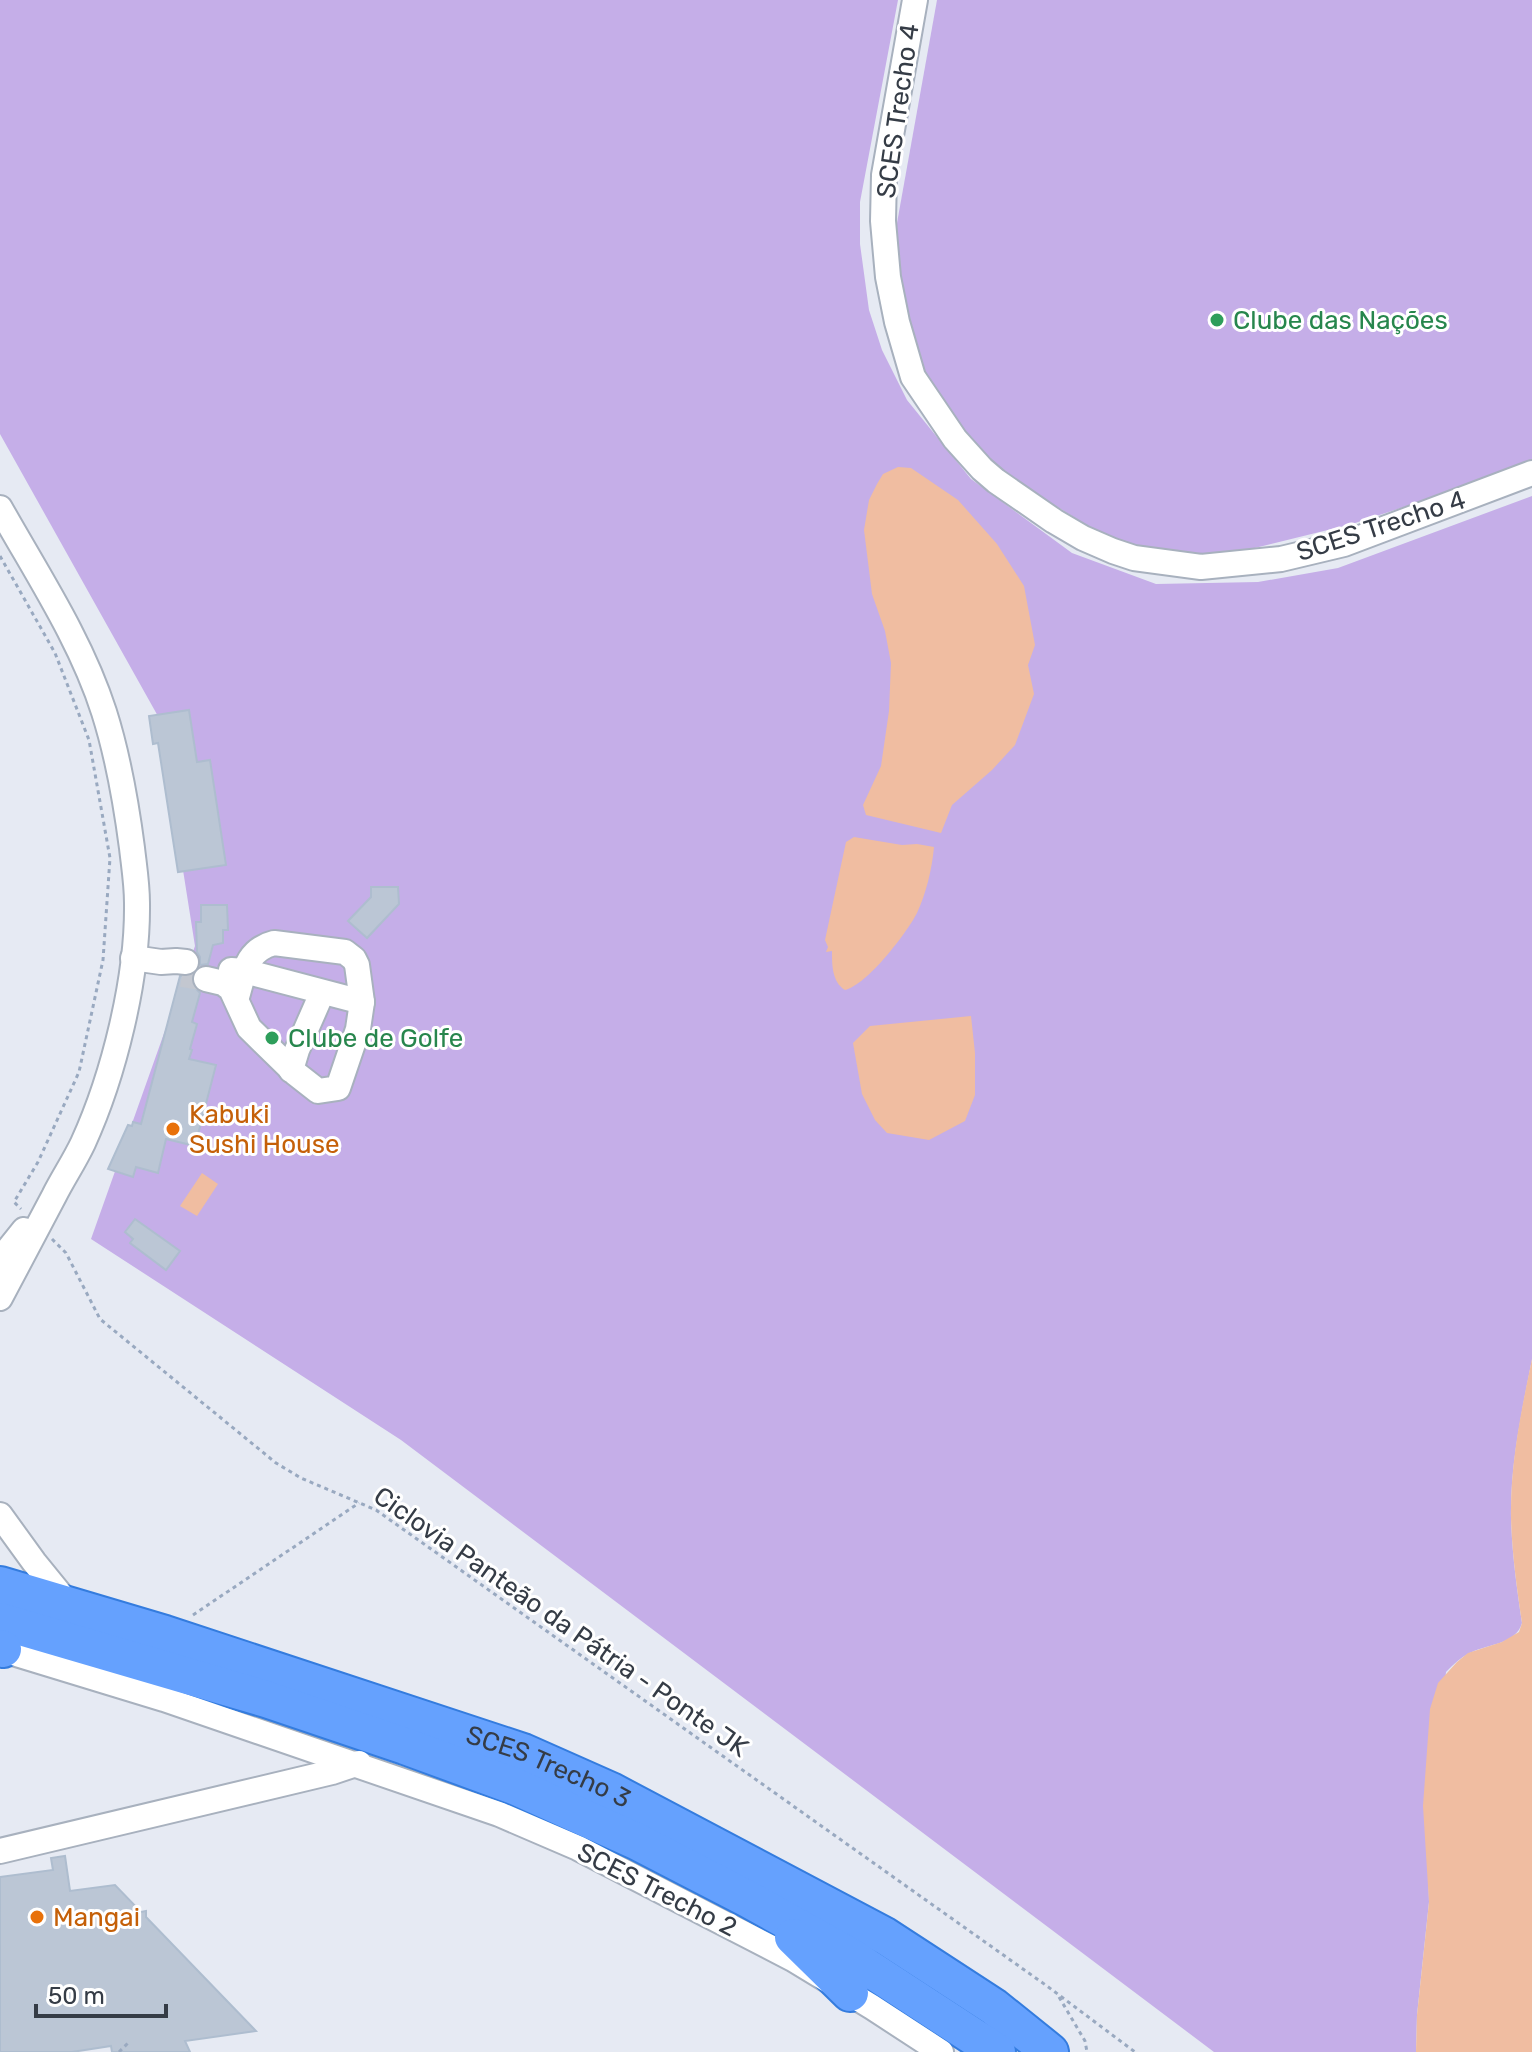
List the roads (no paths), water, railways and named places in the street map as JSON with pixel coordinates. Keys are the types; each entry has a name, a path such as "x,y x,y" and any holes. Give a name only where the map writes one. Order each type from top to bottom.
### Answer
{"highway":[{"name":"SCES Trecho 3","path":"0,1585 165,1634 523,1752 611,1791 885,1936 994,2007 1050,2052"},
{"name":"SCES Trecho 3","path":"1,1642 266,1699 514,1786 596,1821 764,1908 850,1956 997,2052"},
{"path":"764,1908 850,1993"}],"street":[{"name":"SCES Trecho 4","path":"915,0 884,175 883,221 888,277 913,377 955,439 996,481 1054,521 1113,551 1134,558 1201,567 1281,559 1344,544 1532,473"},
{"path":"0,508 67,628 104,712 120,773 137,905 133,958 120,1028 102,1091 82,1144 36,1223 0,1298"},
{"path":"133,958 176,961 223,983 237,997 249,1028 291,1070 318,1091 338,1088 358,1029 362,1002 354,959 345,952 274,943 263,946 255,951 244,971 237,997"},
{"path":"196,971 244,971 362,1002"},
{"path":"291,1070 322,993"},
{"path":"0,1260 36,1223"},
{"path":"0,1515 70,1607"},
{"name":"SCES Trecho 2","path":"1,1642 499,1814 578,1848 793,1959 941,2052"},
{"path":"284,1783 291,1761 291,1742"},
{"path":"0,1851 332,1772 405,1746"}],"tunnel":[{"path":"182,975 206,979"}],"place":[{"name":"Clube das Nações","path":"1217,320"},
{"name":"Clube de Golfe","path":"272,1038"},
{"name":"Kabuki Sushi House","path":"173,1129"},
{"name":"Mangai","path":"37,1917"}]}
